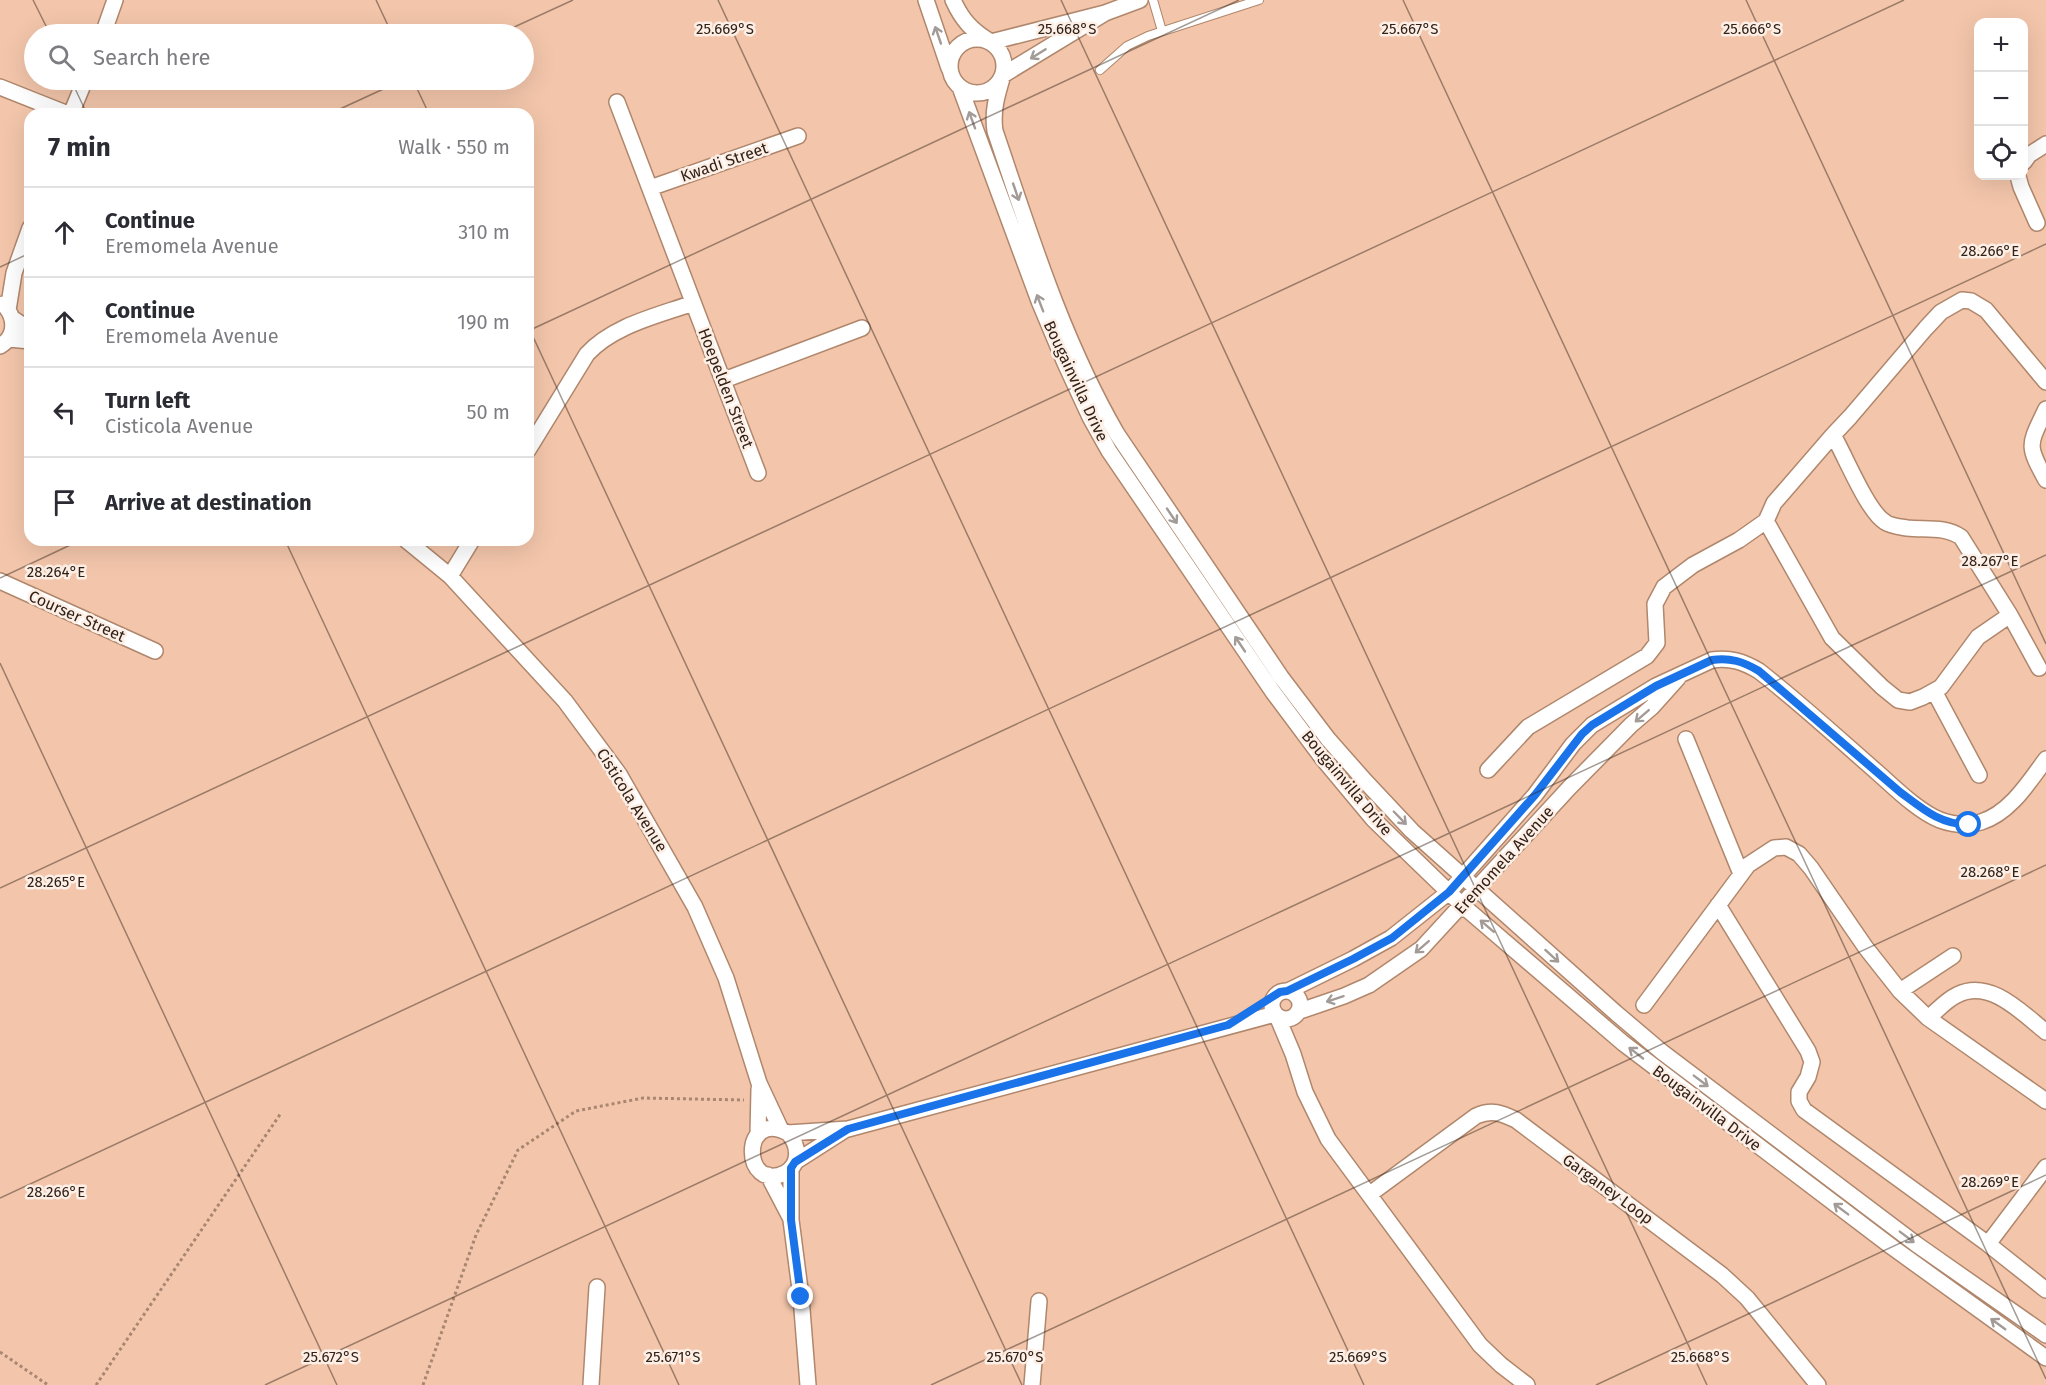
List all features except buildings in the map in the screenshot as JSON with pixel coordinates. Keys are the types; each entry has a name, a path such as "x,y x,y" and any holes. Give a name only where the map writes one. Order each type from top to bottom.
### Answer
{"street":[{"path":"107,24 115,0"},
{"name":"Bougainvilla Drive","path":"926,0 950,70 955,83 961,90 1039,301 1090,417 1132,486 1273,692 1323,759 1373,819 1449,892 1632,1050 1892,1248 2046,1358"},
{"path":"953,0 965,23 991,42 1003,57 1005,66 998,84 985,92 973,93 961,90"},
{"path":"950,70 953,54 964,42 982,39 991,42 1105,13 1140,0"},
{"path":"1003,75 1105,13"},
{"name":"Bougainvilla Drive","path":"1003,75 995,99 993,116 995,131 1048,286 1098,401 1140,468 1281,677 1328,739 1412,831 1662,1052 1916,1244 2046,1335"},
{"path":"0,87 54,108"},
{"path":"73,108 81,90"},
{"path":"534,440 587,354 596,344 609,335 693,303 617,102"},
{"name":"Kwadi Street","path":"650,188 798,136"},
{"path":"2028,156 2046,144"},
{"path":"2019,180 2037,224"},
{"path":"24,245 14,273 7,310 13,325 4,343 24,342"},
{"path":"0,287 14,273"},
{"path":"1488,770 1528,727 1647,656 1657,643 1655,604 1664,587 1693,565 1739,540 1766,521 1774,503 1941,312 1962,300 1971,300 1986,310 2046,382"},
{"name":"Hoepelden Street","path":"693,303 758,473"},
{"path":"7,310 24,325"},
{"path":"724,380 862,328"},
{"path":"2046,409 2031,446 2032,455 2046,480"},
{"path":"1833,435 1874,511 1885,522 1903,528 1941,528 1961,537 2010,615 2039,668"},
{"path":"1766,521 1827,629 1847,653 1898,700 1910,702 1941,687 1978,637 2010,615"},
{"name":"Cisticola Avenue","path":"413,546 450,576 565,701 612,765 641,811 695,907 726,978 759,1083 784,1132"},
{"path":"450,576 468,546"},
{"name":"Courser Street","path":"0,581 155,651"},
{"name":"Eremomela Avenue","path":"1228,1025 1281,994 1392,938 1449,892 1535,795 1582,734 1592,725 1639,696 1712,660 1722,659 1746,663 1771,680 1900,792 1939,820 1969,825 1983,822 1998,814 2026,786 2046,759"},
{"name":"Eremomela Avenue","path":"1298,1013 1369,985 1421,949 1569,788 1652,707 1682,674"},
{"path":"1934,691 1979,774"},
{"path":"1686,739 1741,874"},
{"path":"1644,1005 1748,865 1774,848 1786,847 1800,854 1866,948 1900,991 1928,1018 2046,1101"},
{"path":"1718,905 1808,1051 1812,1062 1808,1077 1798,1092 1799,1101 1804,1110 1988,1244 2046,1290"},
{"path":"1376,946 1390,970"},
{"path":"1900,991 1953,956"},
{"path":"1928,1018 1955,996 1966,991 1977,990 1991,993 2014,1006 2046,1032"},
{"path":"1293,1054 1300,1002 1296,994 1281,994 1272,1002 1276,1015 1293,1054 1305,1092 1328,1139 1480,1345 1527,1385"},
{"path":"1276,1015 1283,1019 1291,1019 1298,1013"},
{"name":"Eremomela Avenue","path":"784,1132 848,1129 1228,1025 1276,1015"},
{"name":"Cisticola Avenue","path":"758,1135 759,1083"},
{"name":"Garganey Loop","path":"1370,1194 1476,1116 1486,1112 1502,1113 1516,1120 1722,1275 1748,1298 1818,1385"},
{"name":"Eremomela Avenue","path":"793,1165 848,1129"},
{"path":"791,1220 768,1175 754,1165 751,1157 753,1141 766,1130 784,1132 796,1146 791,1220 801,1297 807,1385"},
{"path":"768,1175 776,1175 793,1165"},
{"path":"1988,1244 2046,1167"},
{"path":"591,1385 597,1287"},
{"path":"1032,1385 1039,1301"}],"lane":[{"path":"1153,0 1162,31"},
{"path":"1100,70 1127,46 1162,31 1259,0"}],"path":[{"path":"423,1385 476,1235 518,1150 576,1111 643,1098 759,1100"},
{"path":"96,1385 281,1113"},
{"path":"0,1359 2,1353 48,1385"}],"route":[{"path":"801,1297 791,1220 791,1168 795,1162 848,1129 1228,1025 1280,992 1287,991 1392,938 1449,892 1535,795 1573,744 1592,725 1656,686 1712,660 1722,659 1746,663 1759,671 1924,810 1939,820 1969,825"}]}
